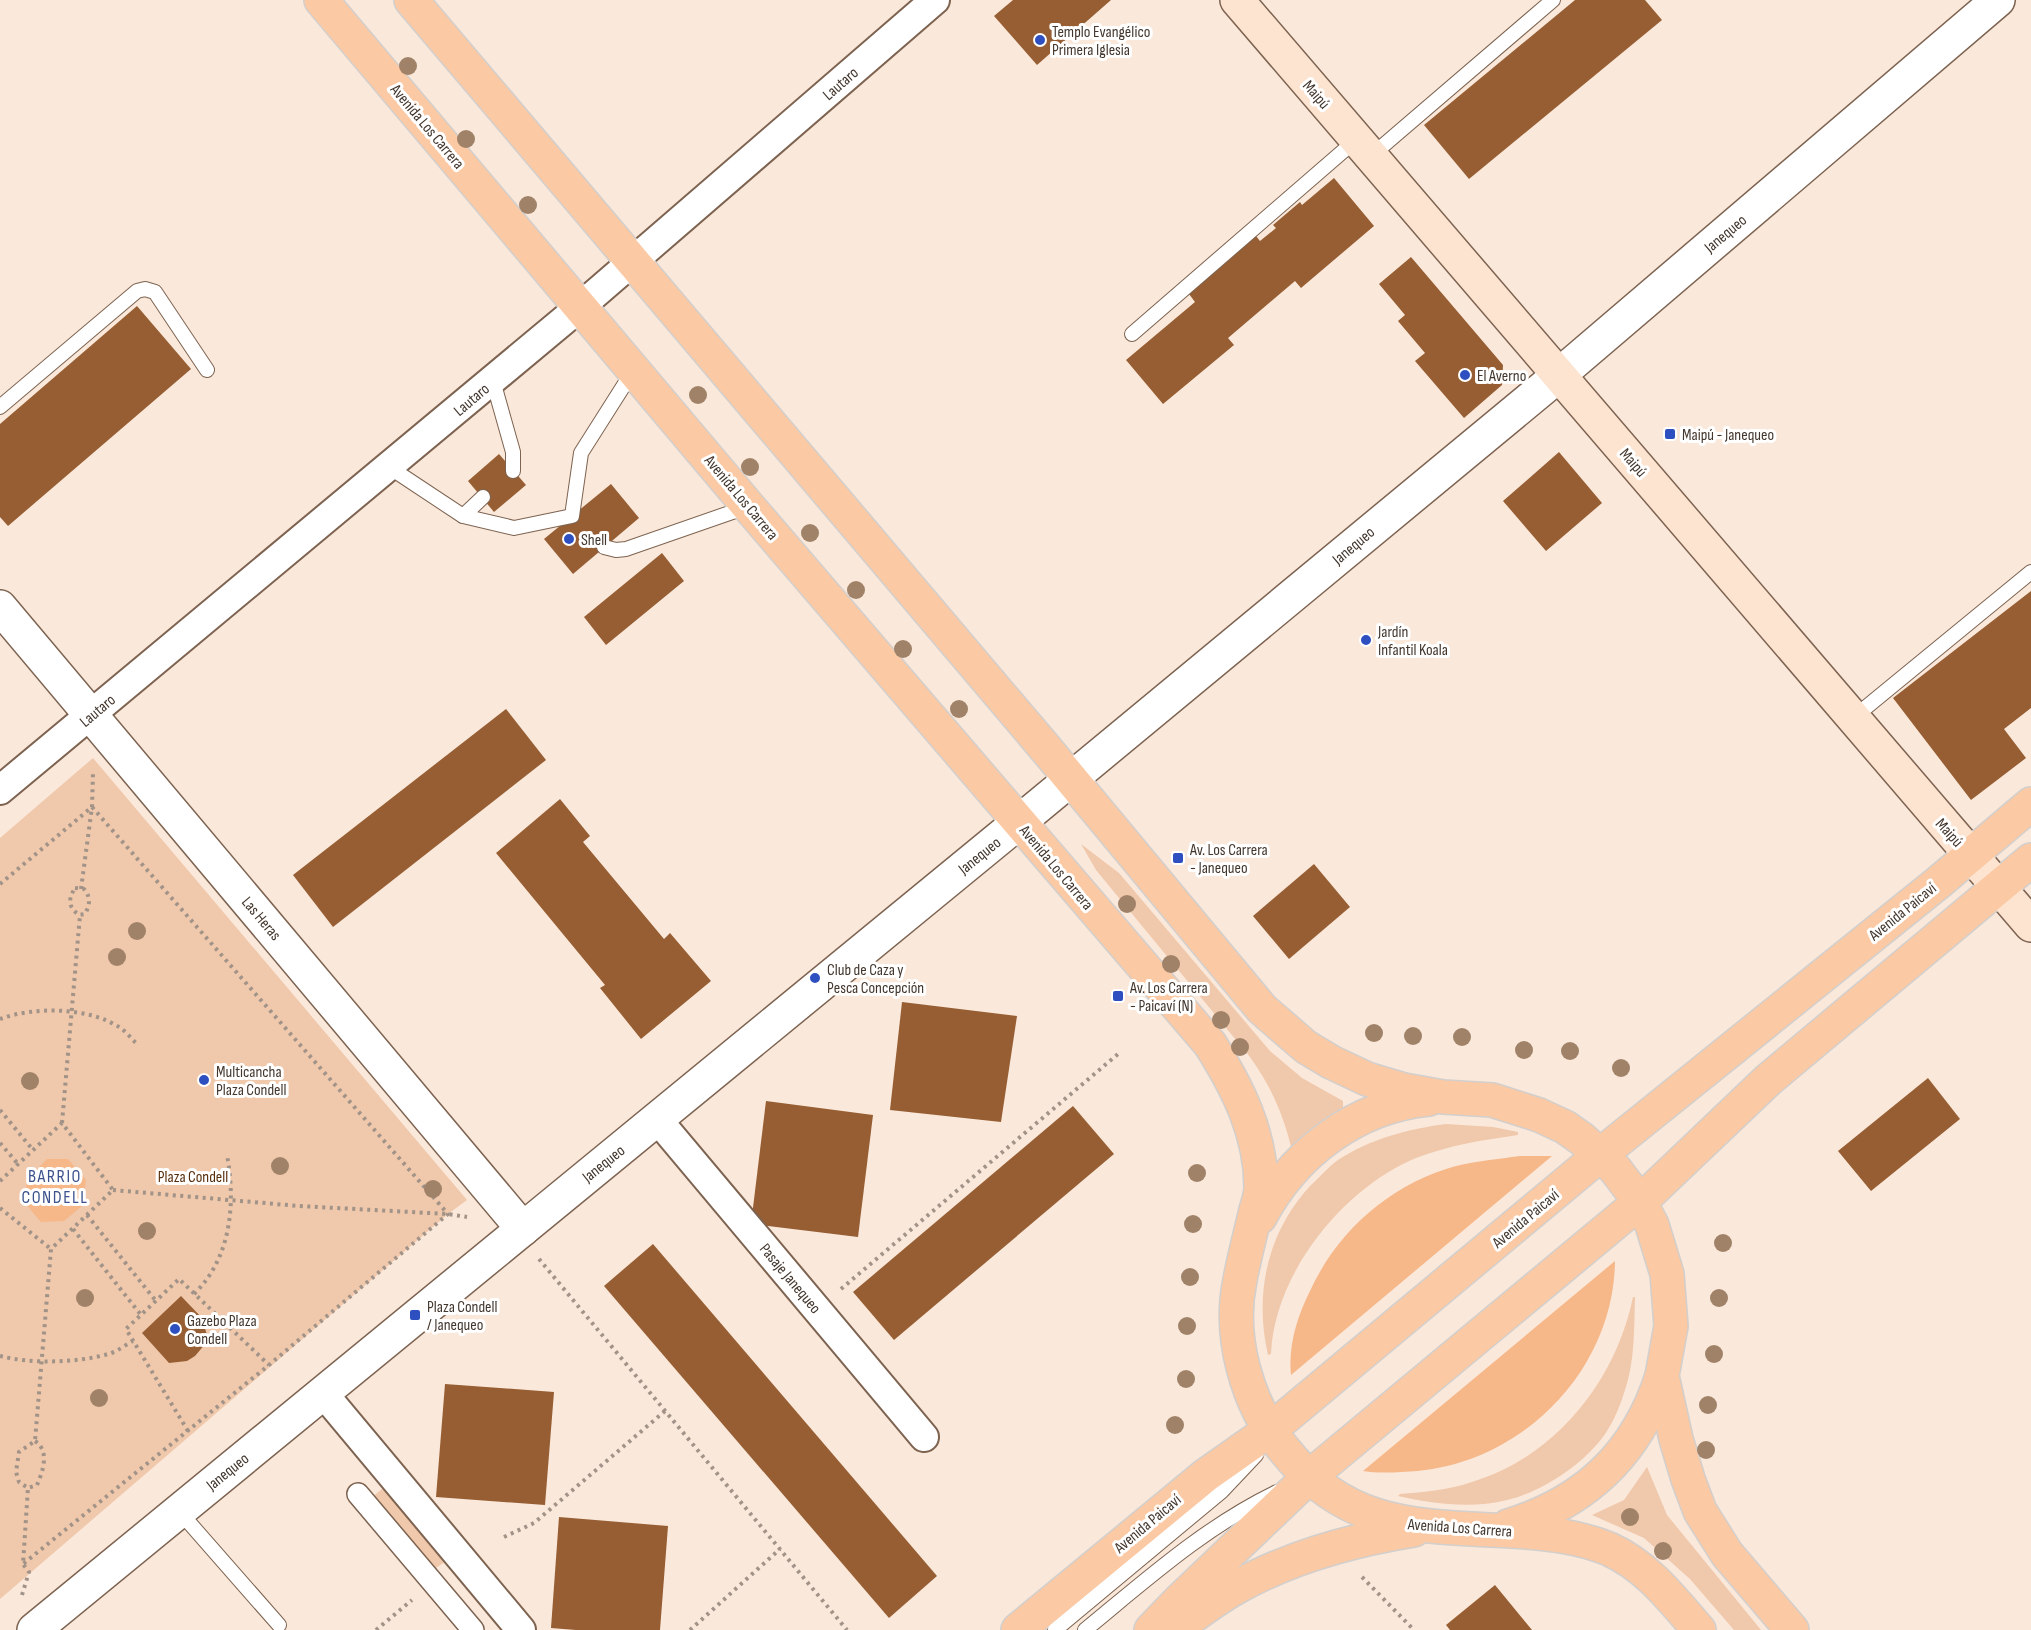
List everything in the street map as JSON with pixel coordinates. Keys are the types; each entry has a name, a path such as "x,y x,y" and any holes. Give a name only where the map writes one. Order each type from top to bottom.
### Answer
{"main road":[{"name":"Avenida Los Carrera","path":"321,0 749,507 1210,1044 1235,1086 1253,1132 1261,1189 1239,1283 1240,1348 1250,1390 1270,1430 1282,1447 1309,1477 1346,1504 1373,1516 1434,1527 1534,1532 1565,1537 1609,1549 1628,1559 1650,1576 1699,1630"},
{"path":"411,0 1071,778 1262,1009 1283,1029 1331,1062 1367,1078 1404,1090 1443,1097 1492,1100 1539,1115 1565,1127 1615,1169 1640,1202 1661,1249 1671,1299 1671,1326 1655,1400 1632,1441 1596,1481 1554,1509 1531,1519 1492,1530"},
{"name":"Maipú","path":"1236,0 2031,925"},
{"name":"Avenida Paicaví","path":"1018,1630 1206,1475 1270,1430 1600,1155 2031,804"},
{"path":"1151,1630 1309,1477 1640,1202 1768,1080 2031,860"},
{"path":"1249,1241 1257,1221 1279,1185 1325,1140 1361,1118 1381,1110 1422,1099 1443,1097"},
{"path":"1662,1376 1676,1439 1700,1511 1726,1554 1792,1630"},
{"path":"1174,1630 1234,1588 1274,1569 1329,1548 1434,1527"}],"street":[{"name":"Lautaro","path":"0,790 581,306 935,0"},
{"name":"Janequeo","path":"33,1630 1019,822 1559,375 1998,0"},
{"name":"Las Heras","path":"0,607 523,1229"},
{"name":"Pasaje Janequeo","path":"657,1119 924,1437"},
{"path":"323,1393 521,1630"},
{"path":"358,1494 473,1630"}],"lane":[{"path":"1132,334 1553,0"},
{"path":"0,407 137,291 145,289 155,292 207,370"},
{"path":"389,467 463,516 514,528 572,516 581,453 634,369"},
{"path":"492,381 513,452 513,471"},
{"path":"463,516 483,497"},
{"path":"604,547 616,550 626,549 749,507"},
{"path":"1852,718 2031,572"},
{"path":"1055,1630 1222,1491 1256,1455 1270,1430"},
{"path":"1085,1630 1180,1553 1216,1528 1260,1500 1309,1477"},
{"path":"179,1511 279,1624"}],"path":[{"path":"81,889 92,807 93,768"},
{"path":"0,884 92,807"},
{"path":"92,807 448,1214"},
{"path":"75,888 81,889 88,893 90,900 85,914 80,915 74,912 69,897 75,888"},
{"path":"0,1181 62,1123 80,915"},
{"path":"0,1019 36,1011 72,1011 107,1021 122,1029 136,1042"},
{"path":"817,1309 1118,1054"},
{"path":"0,1110 33,1150"},
{"path":"62,1123 113,1190 299,1206 448,1214 470,1218"},
{"path":"0,1143 18,1164"},
{"path":"194,1294 205,1283 222,1254 231,1200 230,1174 226,1155"},
{"path":"35,1441 51,1249 113,1190"},
{"path":"0,1208 51,1249"},
{"path":"23,1564 269,1365 448,1214"},
{"path":"87,1215 156,1301"},
{"path":"73,1229 141,1315"},
{"path":"523,1229 542,1264 847,1630"},
{"path":"188,1431 126,1329 179,1279 269,1365"},
{"path":"0,1356 16,1360 81,1360 111,1354 133,1341"},
{"path":"504,1537 534,1523 664,1412"},
{"path":"28,1488 19,1482 17,1464 19,1452 35,1441"},
{"path":"28,1488 37,1485 43,1467 44,1455 41,1445 35,1441"},
{"path":"22,1595 29,1572 23,1564 28,1488"},
{"path":"1329,1548 1363,1577 1414,1630"},
{"path":"690,1630 780,1549"}],"green space":[{"name":"Plaza Condell","path":"93,758 467,1200 0,1599 0,838"},
{"path":"1081,844 1119,873 1270,1051 1302,1078 1343,1101 1343,1110 1292,1150 1276,1102 1250,1057 1096,870"},
{"path":"1446,1124 1493,1127 1518,1132 1518,1135 1429,1153 1389,1172 1363,1190 1317,1237 1299,1265 1285,1294 1275,1324 1271,1354 1268,1355 1263,1309 1268,1265 1274,1243 1296,1203 1327,1169 1363,1146 1390,1136"},
{"path":"1633,1297 1635,1297 1633,1346 1628,1382 1607,1431 1580,1461 1558,1478 1533,1491 1493,1503 1452,1504 1398,1496 1472,1482 1502,1470 1530,1454 1555,1435 1577,1412 1596,1386 1612,1358 1625,1328"},
{"path":"1647,1467 1667,1515 1761,1630 1734,1630 1690,1579 1644,1538 1592,1515 1624,1500"},
{"path":"388,1484 452,1557 433,1570 371,1498"}],"shaded area":[{"path":"1520,1156 1552,1156 1291,1375 1294,1332 1301,1311 1322,1269 1335,1248 1351,1229 1389,1197 1432,1174 1464,1164"},
{"path":"47,1159 68,1159 86,1180 82,1206 64,1221 41,1222 25,1203 27,1179"},
{"path":"1615,1261 1611,1301 1599,1338 1580,1372 1556,1403 1527,1429 1493,1449 1457,1464 1418,1471 1384,1473 1363,1471"}],"building":[{"name":"Templo Evangélico Primera Iglesia","path":"1013,0 1111,0 1037,65 994,16"},
{"path":"1575,0 1645,0 1662,20 1469,179 1424,125"},
{"path":"1334,178 1374,226 1301,288 1295,281 1228,338 1234,345 1163,404 1126,360 1195,302 1189,294 1256,236 1260,241 1276,228 1273,225 1300,202 1302,205"},
{"path":"1411,257 1503,365 1502,385 1464,418 1415,361 1425,353 1398,321 1405,315 1379,284"},
{"path":"137,306 191,369 8,526 0,517 0,424"},
{"path":"1559,452 1602,503 1546,551 1503,501"},
{"path":"499,454 526,485 494,512 468,481"},
{"path":"611,484 639,518 573,574 544,539"},
{"path":"662,553 684,581 606,645 584,617"},
{"path":"2031,591 2031,708 2004,729 2026,758 1971,800 1893,698"},
{"path":"506,709 546,760 333,927 293,875"},
{"path":"560,799 590,836 583,842 664,939 670,933 711,981 641,1039 600,988 605,985 496,853"},
{"path":"1314,864 1350,907 1289,959 1253,916"},
{"path":"902,1002 1017,1016 1001,1122 890,1110"},
{"path":"1928,1078 1960,1119 1871,1191 1838,1151"},
{"path":"766,1101 873,1115 858,1237 751,1224"},
{"path":"1073,1106 1114,1154 894,1340 853,1292"},
{"path":"653,1244 937,1576 889,1618 604,1286"},
{"name":"Gazebo Plaza Condell","path":"181,1296 202,1318 207,1335 206,1343 195,1356 187,1361 169,1363 142,1333"},
{"path":"445,1384 554,1392 545,1505 436,1497"},
{"path":"559,1517 668,1526 660,1630 551,1628"},
{"path":"1495,1585 1532,1630 1450,1630 1446,1625"}],"place":[{"name":"Templo Evangélico Primera Iglesia","path":"1040,40"},
{"name":"El Averno","path":"1465,375"},
{"name":"Maipú - Janequeo","path":"1670,434"},
{"name":"Shell","path":"569,539"},
{"name":"Jardín Infantil Koala","path":"1366,640"},
{"name":"Av. Los Carrera - Janequeo","path":"1178,858"},
{"name":"Club de Caza y Pesca Concepción","path":"815,978"},
{"name":"Av. Los Carrera - Paicaví (N)","path":"1118,996"},
{"name":"Multicancha Plaza Condell","path":"204,1080"},
{"name":"Plaza Condell / Janequeo","path":"415,1315"},
{"name":"Gazebo Plaza Condell","path":"175,1329"}],"district":[{"name":"BARRIO CONDELL","path":"55,1186"}]}
